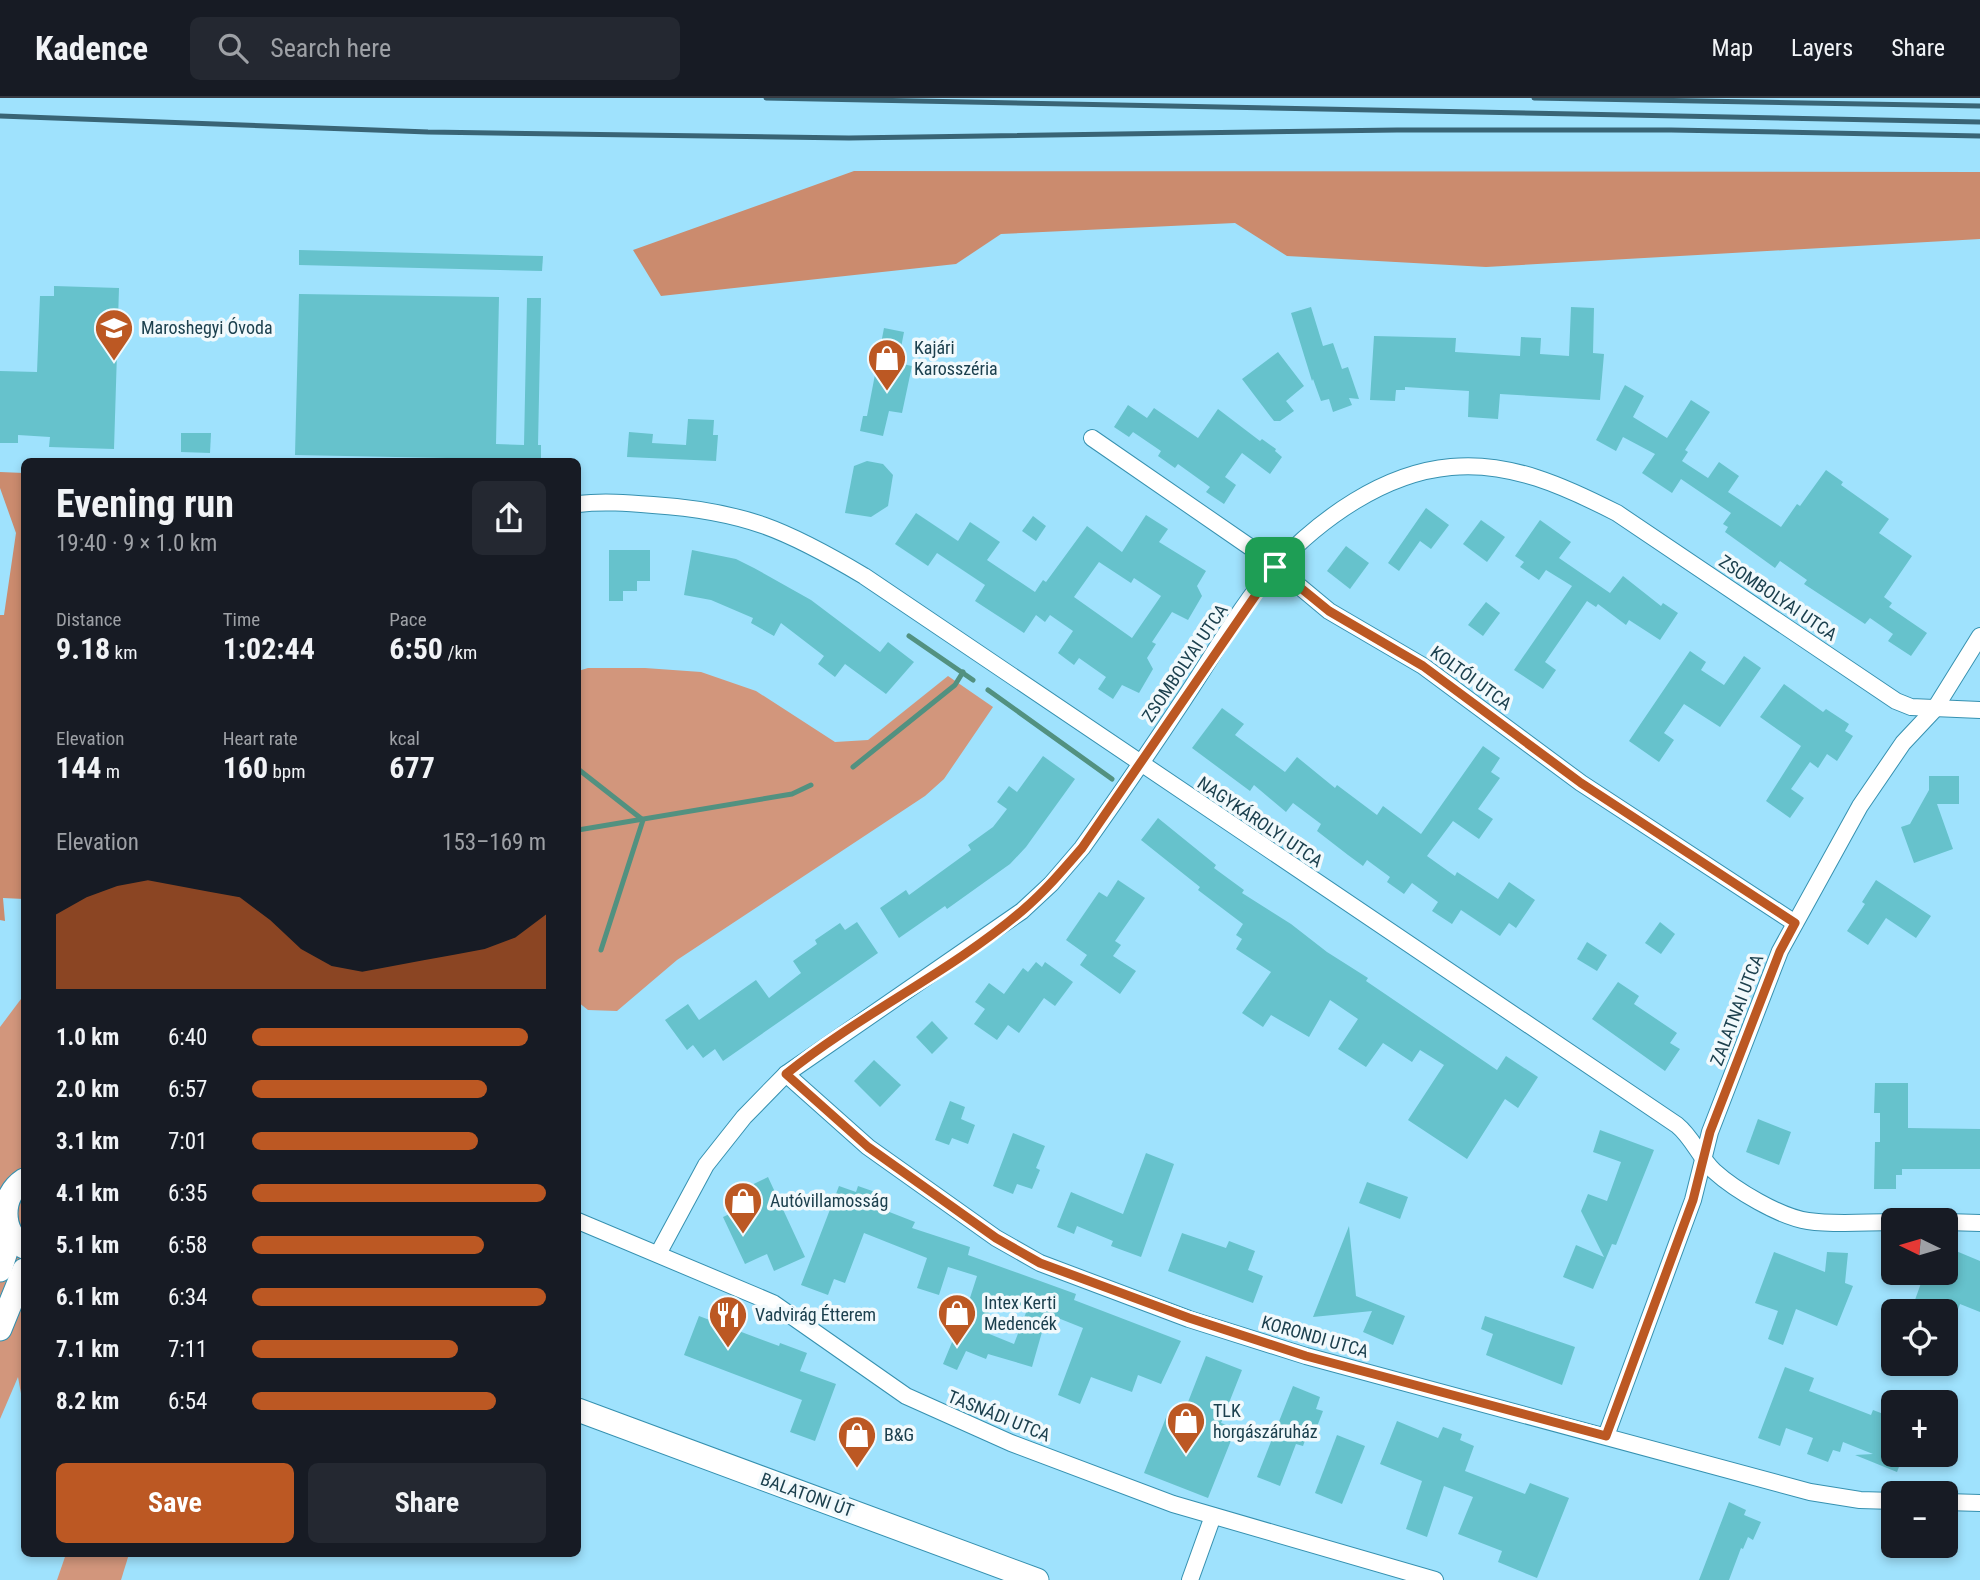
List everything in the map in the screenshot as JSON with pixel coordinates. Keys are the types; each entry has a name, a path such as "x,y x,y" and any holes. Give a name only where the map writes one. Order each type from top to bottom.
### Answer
{"main road":[{"path":"0,1178 21,1179"},
{"path":"0,1270 10,1233 5,1203 10,1192 21,1182"},
{"path":"0,1329 21,1277"},
{"name":"BALATONI ÚT","path":"581,1411 1037,1580"}],"street":[{"name":"KOLTÓI UTCA","path":"1091,438 1275,567 1329,611 1423,666 1581,783 1795,923"},
{"name":"ZSOMBOLYAI UTCA","path":"658,1254 706,1165 738,1124 786,1074 1022,911 1051,884 1082,848 1141,765 1275,567 1330,519 1357,499 1388,482 1452,466 1487,467 1528,475 1569,488 1618,513 1896,701 1912,708 1980,710"},
{"name":"NAGYKÁROLYI UTCA","path":"581,504 614,502 712,510 742,516 799,538 864,576 1677,1125 1689,1135 1703,1159 1714,1171 1786,1215 1808,1221 1881,1222"},
{"name":"ZALATNAI UTCA","path":"1606,1436 1693,1200 1710,1132 1780,951 1879,775 1934,710 1980,636"},
{"name":"KORONDI UTCA","path":"786,1074 868,1147 996,1238 1040,1263 1189,1318 1306,1356 1810,1492 1881,1501"},
{"name":"TASNÁDI UTCA","path":"581,1222 773,1303 878,1379 934,1411 1129,1489 1435,1580"},
{"path":"1958,1222 1980,1223"},
{"path":"1958,1502 1980,1503"},
{"path":"1190,1580 1213,1516"}],"shaded area":[{"path":"854,171 1980,172 1980,239 1486,267 1287,256 1235,223 1001,234 956,264 661,296 633,250"},
{"path":"0,472 21,473 21,899 3,898 5,921 0,920 0,615 4,615 16,533 0,488"},
{"path":"645,668 701,672 756,691 835,742 868,740 948,676 993,707 944,779 925,796 677,960 617,1011 588,1010 581,1004 581,670"},
{"path":"21,999 21,1394 18,1377 0,1419 0,1027"},
{"path":"65,1557 128,1557 121,1580 57,1580"}],"building":[{"path":"299,250 543,256 542,271 299,265"},
{"path":"54,286 119,288 114,449 49,447 50,437 18,435 18,443 0,443 0,371 37,372 40,296 54,296"},
{"path":"299,294 499,297 496,444 524,445 527,298 541,298 538,445 541,445 541,458 295,455"},
{"path":"1311,307 1323,346 1333,343 1342,369 1348,367 1359,399 1349,398 1352,405 1333,412 1329,399 1321,401 1313,379 1312,381 1291,313"},
{"path":"1571,307 1594,308 1593,353 1604,354 1600,400 1500,394 1498,419 1468,417 1469,391 1405,387 1405,390 1396,390 1395,401 1370,400 1374,336 1456,338 1455,352 1520,356 1521,337 1541,338 1540,354 1569,356"},
{"path":"884,328 904,332 898,363 912,366 902,413 889,411 883,436 860,431 863,416 867,416"},
{"path":"1278,352 1304,386 1286,401 1294,411 1280,421 1274,421 1242,379"},
{"path":"1625,385 1644,396 1633,417 1667,438 1691,400 1710,412 1685,450 1688,452 1682,461 1708,478 1719,462 1739,476 1728,492 1781,527 1826,470 1843,482 1841,485 1889,519 1879,533 1912,556 1884,597 1892,603 1889,607 1927,633 1911,656 1888,641 1893,634 1870,618 1865,624 1804,584 1807,580 1780,561 1775,568 1725,532 1728,527 1723,524 1731,513 1681,479 1672,493 1642,473 1655,454 1623,437 1616,451 1596,440"},
{"path":"1128,405 1147,418 1154,408 1198,438 1218,409 1260,441 1262,439 1276,449 1282,457 1270,474 1242,453 1225,477 1236,485 1224,504 1206,492 1210,487 1178,464 1175,468 1158,456 1161,451 1133,432 1129,437 1114,427"},
{"path":"688,419 714,420 713,435 718,435 716,461 627,457 629,432 653,434 652,443 686,445"},
{"path":"181,433 211,433 210,453 181,452"},
{"path":"867,461 883,464 893,475 888,506 871,517 845,513 854,466"},
{"path":"1426,508 1449,525 1431,549 1420,541 1399,571 1388,563"},
{"path":"916,513 958,541 970,522 1000,542 987,560 1035,592 1043,580 1046,582 1087,526 1122,552 1146,515 1168,529 1159,542 1206,571 1197,586 1202,596 1188,620 1172,612 1152,642 1156,644 1147,658 1153,669 1139,693 1122,685 1113,699 1098,689 1106,677 1079,658 1074,665 1058,653 1073,631 1050,615 1045,622 1036,615 1024,633 975,601 985,585 937,553 928,566 895,544","holes":["1099,562 1131,583 1134,578 1161,596 1132,638 1074,597"]},
{"path":"1033,516 1046,526 1036,541 1022,531"},
{"path":"1481,520 1505,537 1487,562 1463,544"},
{"path":"1540,520 1571,542 1559,558 1610,593 1623,576 1661,606 1663,603 1678,613 1660,640 1629,620 1626,625 1598,604 1596,607 1587,601 1545,662 1556,670 1543,689 1514,670 1572,586 1546,570 1539,580 1520,567 1524,562 1515,556"},
{"path":"1346,546 1369,563 1350,589 1327,571"},
{"path":"609,550 650,550 650,581 637,581 637,591 623,591 623,601 609,601"},
{"path":"692,550 736,559 754,568 811,600 880,652 888,642 914,662 886,694 845,664 835,677 818,664 824,656 781,623 774,636 751,623 753,618 711,600 684,595"},
{"path":"1486,602 1500,613 1483,636 1468,625"},
{"path":"1690,651 1706,662 1701,670 1724,685 1744,656 1761,668 1720,727 1684,704 1664,733 1674,740 1659,762 1629,741"},
{"path":"1784,684 1823,712 1826,709 1849,724 1845,731 1853,736 1837,761 1827,754 1818,768 1810,762 1791,789 1804,798 1790,818 1766,801 1801,746 1760,717"},
{"path":"1222,708 1244,724 1235,735 1285,772 1297,757 1335,788 1337,785 1377,815 1383,806 1421,834 1483,746 1500,758 1491,772 1500,778 1478,809 1493,819 1479,839 1453,821 1427,856 1455,876 1457,872 1498,899 1509,882 1535,900 1516,928 1509,923 1500,936 1461,910 1452,924 1432,911 1438,902 1412,883 1404,894 1387,882 1390,877 1367,860 1363,866 1317,831 1321,824 1293,803 1286,812 1254,785 1250,791 1192,748"},
{"path":"1043,756 1075,779 1026,847 1010,864 947,909 945,906 899,938 880,908 906,890 909,895 971,850 968,845 993,827 1007,809 997,802 1009,786 1017,792"},
{"path":"1929,776 1959,776 1959,804 1937,804 1953,849 1914,863 1901,827 1910,824 1929,790"},
{"path":"1158,818 1216,865 1214,868 1244,890 1242,893 1368,978 1366,981 1497,1070 1506,1056 1538,1077 1518,1108 1505,1099 1467,1159 1408,1120 1444,1065 1420,1050 1412,1062 1383,1043 1366,1067 1338,1049 1358,1019 1330,1000 1309,1037 1271,1015 1263,1027 1242,1013 1271,972 1236,949 1242,939 1236,935 1243,924 1198,890 1200,887 1141,840"},
{"path":"1118,880 1145,898 1115,941 1121,945 1113,956 1136,971 1120,994 1080,965 1087,955 1066,940 1099,892 1107,897"},
{"path":"1876,880 1931,916 1916,938 1886,918 1868,945 1847,931 1865,904 1862,902"},
{"path":"857,922 878,953 723,1061 715,1049 703,1058 693,1045 687,1050 665,1020 688,1004 699,1020 756,980 769,998 801,973 793,961 817,944 815,940 840,923 845,930"},
{"path":"1660,922 1675,934 1661,954 1645,943"},
{"path":"1587,942 1607,955 1597,971 1577,959"},
{"path":"1036,962 1042,967 1045,962 1073,982 1055,1006 1044,998 1019,1033 1008,1025 997,1040 974,1024 985,1009 975,1002 989,983 1004,994 1023,968 1028,972"},
{"path":"1618,982 1639,996 1634,1004 1677,1033 1670,1043 1680,1049 1665,1071 1592,1019"},
{"path":"932,1021 948,1038 932,1054 916,1037"},
{"path":"874,1060 901,1085 880,1107 854,1081"},
{"path":"1875,1083 1908,1083 1908,1128 1980,1129 1980,1169 1902,1169 1902,1175 1896,1175 1896,1189 1874,1189 1875,1142 1880,1142 1880,1113 1874,1113"},
{"path":"950,1101 965,1107 961,1119 975,1125 968,1144 952,1138 949,1145 935,1140"},
{"path":"1758,1119 1791,1132 1779,1165 1746,1152"},
{"path":"1600,1130 1654,1150 1616,1245 1612,1244 1593,1289 1563,1277 1576,1245 1604,1257 1581,1211 1588,1194 1607,1201 1621,1162 1593,1152"},
{"path":"1013,1133 1045,1146 1036,1168 1040,1170 1032,1189 1017,1184 1013,1194 993,1186"},
{"path":"1146,1153 1174,1164 1141,1257 1111,1246 1113,1241 1077,1226 1074,1234 1057,1227 1071,1192 1123,1214"},
{"path":"768,1177 805,1257 774,1271 767,1254 745,1264 723,1217 742,1208 735,1193"},
{"path":"1367,1182 1408,1197 1400,1219 1359,1203"},
{"path":"839,1186 856,1192 858,1186 878,1193 874,1206 915,1222 912,1228 970,1247 968,1255 1076,1294 1074,1300 1181,1341 1161,1384 1138,1375 1132,1392 1091,1377 1080,1404 1058,1395 1083,1328 1053,1316 1046,1333 1042,1332 1032,1367 988,1354 986,1359 966,1351 957,1370 943,1364 977,1276 948,1267 939,1295 917,1288 927,1258 864,1233 845,1283 834,1279 828,1295 801,1285","holes":["994,1298 1027,1310 1014,1344 982,1331"]},
{"path":"1349,1226 1356,1296 1405,1316 1393,1345 1363,1332 1372,1311 1313,1317"},
{"path":"1182,1233 1226,1248 1229,1241 1255,1251 1248,1270 1263,1276 1253,1303 1168,1271"},
{"path":"1774,1252 1825,1272 1827,1252 1848,1253 1845,1283 1853,1286 1837,1326 1796,1309 1783,1345 1768,1339 1778,1311 1755,1303"},
{"path":"1958,1252 1980,1261 1980,1312 1960,1304 1958,1309 1958,1299 1915,1299 1920,1285 1958,1285"},
{"path":"699,1316 779,1346 780,1343 807,1353 800,1371 836,1384 815,1441 790,1432 802,1400 684,1355"},
{"path":"1485,1316 1575,1347 1562,1385 1486,1355 1493,1334 1481,1329"},
{"path":"1206,1356 1242,1370 1221,1423 1236,1428 1208,1498 1144,1473 1167,1415 1181,1420"},
{"path":"1785,1367 1814,1378 1809,1391 1871,1415 1873,1410 1881,1413 1881,1466 1855,1455 1873,1454 1843,1442 1840,1452 1833,1450 1828,1462 1807,1454 1813,1438 1786,1428 1780,1446 1758,1438"},
{"path":"1293,1386 1320,1397 1316,1409 1323,1411 1313,1437 1307,1435 1303,1446 1296,1444 1280,1486 1257,1477"},
{"path":"1397,1421 1438,1438 1443,1427 1462,1434 1460,1440 1474,1446 1465,1471 1525,1494 1530,1483 1569,1498 1537,1578 1498,1562 1502,1551 1458,1534 1473,1497 1444,1486 1427,1537 1406,1529 1422,1481 1380,1464"},
{"path":"1337,1435 1365,1446 1342,1504 1315,1493"},
{"path":"1885,1467 1899,1467 1897,1472"},
{"path":"1729,1502 1746,1510 1744,1515 1761,1522 1753,1540 1748,1537 1743,1549 1741,1548 1729,1580 1699,1580"}],"waterway":[{"path":"909,636 973,680"},
{"path":"853,767 955,685 963,672"},
{"path":"988,690 1112,779"},
{"path":"581,771 643,820"},
{"path":"581,829 792,794 811,785"},
{"path":"601,950 643,820"}],"railway":[{"path":"766,98 1980,122"},
{"path":"1534,98 1980,106"},
{"path":"0,116 428,132 849,138 1397,130 1671,130 1980,136"}],"place":[{"name":"Maroshegyi Óvoda","path":"114,362"},
{"name":"Kajári Karosszéria","path":"887,392"},
{"name":"Autóvillamosság","path":"743,1235"},
{"name":"Intex Kerti Medencék","path":"957,1347"},
{"name":"Vadvirág Étterem","path":"728,1349"},
{"name":"TLK horgászáruház","path":"1186,1455"},
{"name":"B&G","path":"857,1469"}],"route":[{"path":"1275,567 1329,611 1423,666 1581,783 1795,923 1780,951 1710,1132 1693,1200 1606,1436 1306,1356 1189,1318 1040,1263 996,1238 868,1147 786,1074 801,1061 979,942 1022,911 1051,884 1082,848 1141,765 1275,567"}]}
